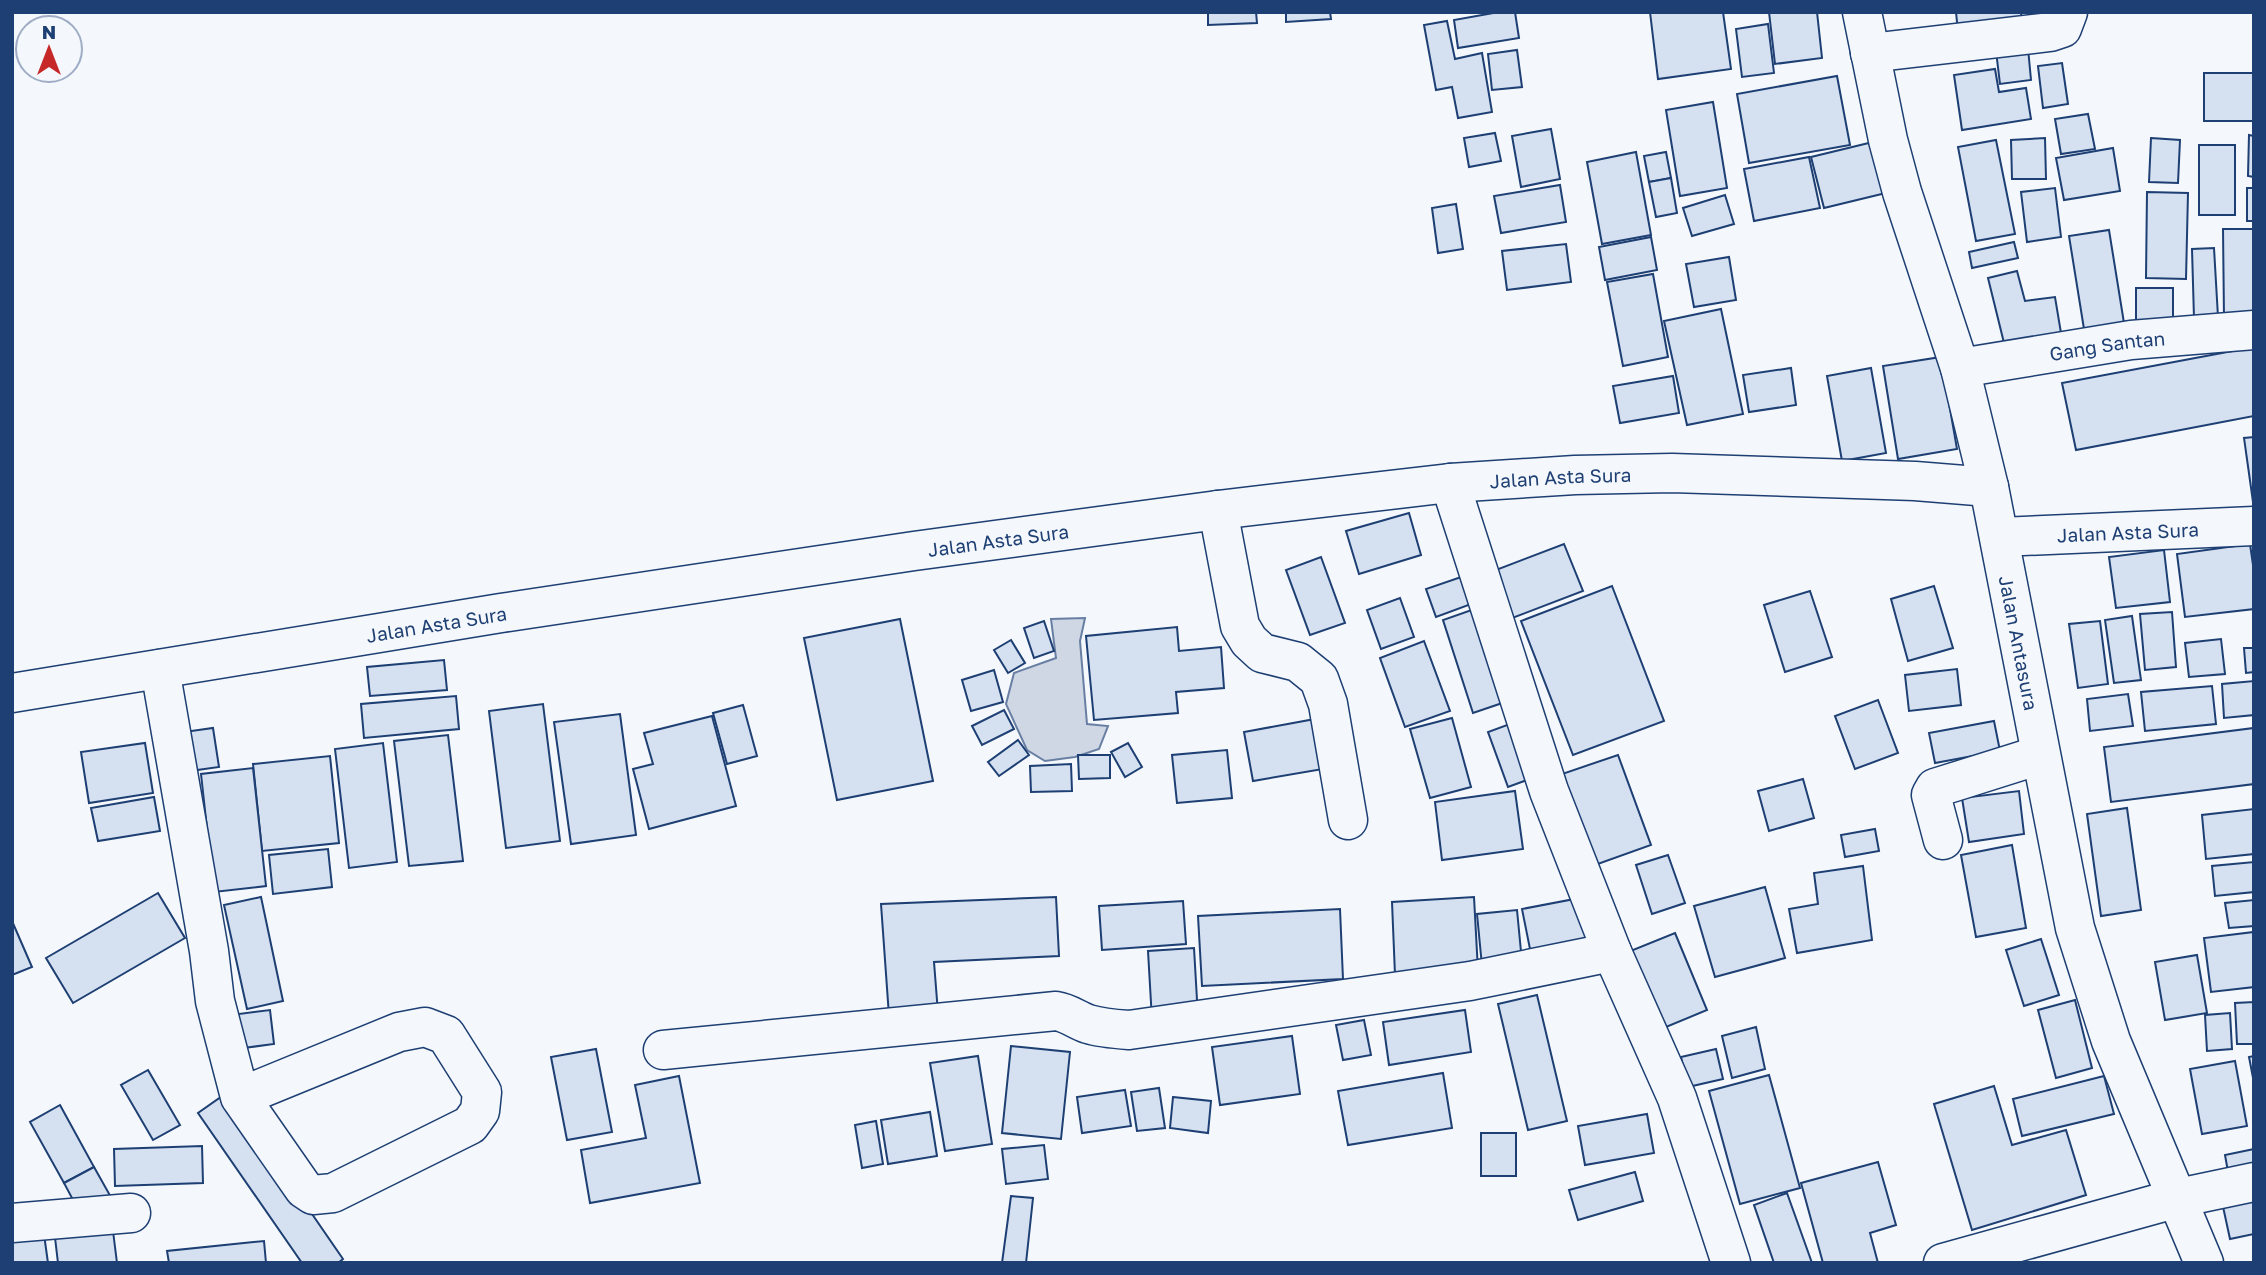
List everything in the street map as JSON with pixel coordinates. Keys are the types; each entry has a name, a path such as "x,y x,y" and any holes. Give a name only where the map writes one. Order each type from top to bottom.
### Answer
{"street":[{"name":"Jalan Antasura","path":"1862,12 1888,140 1959,368 1989,487 2075,928 2112,1041 2204,1263"},
{"path":"1870,53 2050,32 2062,28 2068,12"},
{"name":"Gang Santan","path":"1959,368 2131,340 2254,330"},
{"name":"Jalan Asta Sura","path":"12,693 501,613 914,551 1218,510 1450,483 1672,472 1914,481 1989,487"},
{"path":"1450,483 1549,791 1612,952 1677,1098 1731,1263"},
{"path":"1218,510 1240,626 1249,641 1262,653 1298,662 1320,679 1328,704 1348,820"},
{"name":"Jalan Asta Sura","path":"2000,537 2254,526"},
{"path":"160,669 209,951 215,1001 240,1097 304,1189 313,1195 332,1193 470,1125 480,1111 482,1092 446,1035 425,1027 399,1032 240,1097"},
{"path":"1943,840 1931,795 1935,788 2040,755"},
{"path":"663,1050 1056,1011 1070,1013 1098,1027 1129,1030 1470,981 1612,952"},
{"path":"1943,1263 2178,1198 2254,1182"},
{"path":"12,1223 131,1213"}],"shaded area":[{"path":"1085,618 1080,641 1087,724 1108,726 1099,749 1075,757 1045,761 1027,750 1006,704 1014,673 1056,658 1051,619"}],"building":[{"path":"1208,12 1256,12 1257,23 1208,25"},
{"path":"1286,12 1330,12 1331,19 1286,22"},
{"path":"1515,12 1519,38 1458,48 1454,20"},
{"path":"1650,12 1723,12 1731,69 1658,79"},
{"path":"1769,12 1817,12 1822,58 1775,64"},
{"path":"1956,12 2021,12 2022,24 1958,32"},
{"path":"1447,21 1455,59 1482,53 1492,112 1458,118 1452,87 1436,90 1424,25"},
{"path":"1768,24 1774,73 1742,77 1736,29"},
{"path":"2028,48 2031,80 2000,84 1996,51"},
{"path":"1517,50 1522,87 1492,90 1488,54"},
{"path":"2062,63 2068,104 2043,108 2038,66"},
{"path":"1995,69 1999,92 2026,88 2031,119 1962,130 1954,75"},
{"path":"2204,73 2254,73 2254,121 2204,121"},
{"path":"1837,76 1850,145 1749,163 1737,94"},
{"path":"1713,102 1727,188 1680,196 1666,110"},
{"path":"2088,114 2095,149 2061,154 2055,119"},
{"path":"1551,129 1560,179 1521,187 1512,136"},
{"path":"1495,133 1501,161 1469,167 1464,138"},
{"path":"2249,135 2254,136 2254,177 2248,176"},
{"path":"2045,138 2046,179 2012,179 2011,140"},
{"path":"2151,138 2180,140 2178,183 2149,182"},
{"path":"1996,140 2015,234 1976,241 1958,147"},
{"path":"1877,141 1890,192 1824,208 1811,157"},
{"path":"2199,145 2235,145 2235,215 2199,215"},
{"path":"2113,148 2120,191 2064,200 2056,158"},
{"path":"1636,152 1651,235 1602,244 1587,162"},
{"path":"1666,152 1671,178 1649,182 1644,156"},
{"path":"1809,157 1820,208 1754,221 1744,169"},
{"path":"1671,178 1677,213 1656,217 1649,182"},
{"path":"1560,185 1566,222 1501,233 1494,196"},
{"path":"2055,188 2061,237 2027,242 2021,192"},
{"path":"2247,188 2254,188 2254,221 2247,221"},
{"path":"2147,192 2188,193 2186,279 2146,278"},
{"path":"1725,195 1734,224 1692,236 1683,208"},
{"path":"1456,204 1463,249 1438,253 1432,208"},
{"path":"2223,229 2254,229 2254,318 2224,318"},
{"path":"2109,230 2124,323 2084,329 2069,236"},
{"path":"1651,237 1657,270 1605,280 1599,247"},
{"path":"2014,242 2018,258 1972,268 1969,252"},
{"path":"1566,244 1571,282 1507,290 1502,251"},
{"path":"2214,248 2218,317 2194,318 2192,249"},
{"path":"1729,257 1736,300 1694,307 1686,264"},
{"path":"2017,271 2025,301 2055,297 2061,333 2005,347 1988,278"},
{"path":"1653,274 1668,357 1623,366 1607,282"},
{"path":"2136,288 2173,288 2173,326 2136,326"},
{"path":"1721,309 1743,414 1687,425 1664,321"},
{"path":"2254,347 2254,416 2076,450 2062,383"},
{"path":"1941,357 1957,449 1898,459 1883,366"},
{"path":"1791,368 1796,405 1749,412 1743,375"},
{"path":"1871,368 1886,453 1842,461 1827,376"},
{"path":"1673,376 1679,413 1620,423 1613,386"},
{"path":"2254,437 2254,509 2244,438"},
{"path":"1409,513 1421,555 1359,574 1346,531"},
{"path":"1564,544 1583,591 1507,620 1488,573"},
{"path":"2250,544 2254,572 2254,609 2185,617 2177,554"},
{"path":"2164,550 2170,602 2116,608 2109,557"},
{"path":"1321,557 1345,623 1310,635 1286,570"},
{"path":"1464,576 1474,603 1436,617 1426,589"},
{"path":"1612,586 1664,721 1573,755 1521,621"},
{"path":"1934,586 1953,648 1908,661 1891,599"},
{"path":"1810,591 1832,657 1785,672 1764,605"},
{"path":"1400,598 1414,637 1381,649 1367,610"},
{"path":"1483,606 1514,699 1473,713 1443,620"},
{"path":"2172,612 2176,667 2145,670 2140,614"},
{"path":"2132,616 2141,680 2114,683 2105,620"},
{"path":"900,619 933,781 837,800 804,638"},
{"path":"1044,621 1054,651 1034,658 1024,628"},
{"path":"2100,621 2108,684 2078,688 2069,624"},
{"path":"1177,627 1179,651 1221,647 1224,688 1176,692 1178,713 1094,720 1086,636"},
{"path":"2221,639 2225,674 2189,677 2185,643"},
{"path":"1011,640 1025,663 1008,673 994,650"},
{"path":"1424,641 1450,711 1405,727 1380,658"},
{"path":"2244,648 2254,648 2254,672 2246,673"},
{"path":"444,660 447,690 370,696 367,667"},
{"path":"1957,669 1961,705 1909,711 1905,675"},
{"path":"994,670 1003,702 971,711 962,680"},
{"path":"2254,681 2254,715 2224,718 2222,684"},
{"path":"2212,686 2216,724 2145,731 2141,692"},
{"path":"2128,694 2133,726 2090,731 2087,699"},
{"path":"456,696 459,729 364,738 361,704"},
{"path":"1878,700 1898,753 1855,769 1835,716"},
{"path":"543,704 560,841 506,848 489,711"},
{"path":"743,705 757,756 727,764 713,713"},
{"path":"1004,710 1014,729 982,745 972,726"},
{"path":"620,714 636,835 571,844 554,722"},
{"path":"712,716 736,806 649,829 633,769 653,764 644,733"},
{"path":"1452,718 1471,787 1430,798 1410,729"},
{"path":"1315,719 1323,769 1253,781 1244,732"},
{"path":"1518,721 1538,776 1508,787 1488,732"},
{"path":"1994,721 2000,751 1935,763 1929,733"},
{"path":"213,728 219,767 190,771 184,732"},
{"path":"2254,728 2254,784 2111,802 2104,747"},
{"path":"448,735 463,861 409,866 394,741"},
{"path":"1018,740 1029,755 999,776 988,762"},
{"path":"145,743 153,793 89,803 81,752"},
{"path":"383,743 397,862 349,868 335,749"},
{"path":"1128,743 1142,767 1125,777 1111,752"},
{"path":"1227,750 1232,798 1177,803 1172,755"},
{"path":"1078,755 1110,755 1110,778 1079,779"},
{"path":"1618,755 1651,845 1595,865 1562,774"},
{"path":"330,756 339,843 262,851 253,764"},
{"path":"1071,764 1072,791 1031,792 1030,766"},
{"path":"253,768 266,886 214,892 201,774"},
{"path":"1803,779 1814,818 1769,831 1758,791"},
{"path":"1515,791 1523,849 1442,860 1435,802"},
{"path":"2019,791 2024,834 1969,842 1962,798"},
{"path":"154,797 160,831 98,841 91,808"},
{"path":"2127,808 2141,910 2101,916 2087,814"},
{"path":"2254,809 2254,854 2206,859 2202,815"},
{"path":"1875,829 1879,851 1845,857 1841,835"},
{"path":"2012,845 2026,928 1976,937 1961,855"},
{"path":"328,849 332,887 273,894 269,855"},
{"path":"1668,855 1685,903 1652,914 1636,865"},
{"path":"2254,862 2254,892 2215,896 2212,866"},
{"path":"1863,866 1872,940 1797,953 1789,909 1818,904 1814,873"},
{"path":"1765,887 1785,958 1715,977 1694,906"},
{"path":"158,893 185,938 73,1003 46,958"},
{"path":"261,897 283,1001 247,1009 224,905"},
{"path":"1056,897 1059,956 934,962 938,1013 889,1016 881,904"},
{"path":"1474,897 1478,971 1395,975 1392,902"},
{"path":"1585,897 1595,947 1532,959 1522,909"},
{"path":"2254,900 2254,926 2229,928 2225,903"},
{"path":"1183,901 1186,944 1102,950 1099,906"},
{"path":"1340,909 1343,979 1202,986 1198,916"},
{"path":"1517,910 1522,962 1482,966 1477,914"},
{"path":"12,921 32,967 12,975"},
{"path":"2254,932 2254,987 2211,992 2204,938"},
{"path":"1675,933 1707,1010 1654,1032 1623,954"},
{"path":"2041,939 2059,995 2024,1006 2006,950"},
{"path":"1194,948 1198,1017 1152,1020 1148,951"},
{"path":"2197,955 2207,1013 2165,1020 2155,962"},
{"path":"1537,995 1567,1121 1528,1130 1498,1004"},
{"path":"2075,1000 2092,1068 2056,1078 2038,1010"},
{"path":"2254,1002 2254,1044 2237,1044 2235,1003"},
{"path":"270,1010 274,1044 236,1049 231,1015"},
{"path":"1465,1010 1471,1052 1389,1065 1383,1022"},
{"path":"2230,1013 2232,1049 2207,1051 2205,1015"},
{"path":"1364,1020 1371,1055 1343,1060 1336,1025"},
{"path":"1756,1027 1765,1069 1732,1078 1722,1036"},
{"path":"1292,1036 1300,1094 1220,1105 1212,1047"},
{"path":"1011,1046 1070,1052 1061,1139 1002,1133"},
{"path":"596,1049 612,1132 567,1140 551,1057"},
{"path":"1716,1049 1723,1079 1688,1087 1681,1057"},
{"path":"978,1056 992,1144 945,1151 930,1063"},
{"path":"2254,1056 2254,1083 2249,1057"},
{"path":"2235,1061 2247,1126 2202,1134 2190,1069"},
{"path":"148,1070 180,1125 153,1140 121,1085"},
{"path":"1443,1073 1452,1128 1348,1145 1338,1091"},
{"path":"1769,1075 1800,1188 1740,1204 1709,1091"},
{"path":"679,1076 700,1183 590,1203 581,1150 646,1138 635,1085"},
{"path":"2104,1076 2114,1114 2022,1136 2013,1099"},
{"path":"1994,1086 2012,1145 2066,1130 2086,1195 1972,1230 1934,1104"},
{"path":"1159,1088 1165,1128 1137,1131 1131,1092"},
{"path":"1125,1090 1131,1126 1082,1133 1077,1097"},
{"path":"228,1092 343,1259 338,1263 302,1263 198,1113"},
{"path":"1173,1097 1211,1101 1208,1133 1170,1128"},
{"path":"60,1105 94,1167 64,1183 30,1122"},
{"path":"930,1112 937,1156 888,1164 881,1120"},
{"path":"1647,1114 1654,1153 1585,1165 1578,1126"},
{"path":"876,1121 883,1164 862,1168 855,1125"},
{"path":"1481,1133 1516,1133 1516,1176 1481,1176"},
{"path":"1044,1145 1048,1179 1006,1184 1002,1149"},
{"path":"202,1146 203,1183 115,1186 114,1149"},
{"path":"2254,1149 2254,1178 2230,1183 2225,1155"},
{"path":"1878,1162 1896,1225 1870,1233 1878,1263 1823,1263 1801,1183"},
{"path":"94,1167 112,1199 81,1215 64,1183"},
{"path":"1635,1172 1643,1201 1578,1220 1569,1190"},
{"path":"1787,1193 1812,1263 1774,1263 1754,1205"},
{"path":"2254,1195 2254,1234 2230,1239 2222,1202"},
{"path":"1011,1196 1033,1198 1026,1263 1002,1263"},
{"path":"112,1223 117,1263 58,1263 54,1229"},
{"path":"43,1227 48,1263 12,1263 12,1230"},
{"path":"264,1241 266,1263 169,1263 167,1251"}]}
